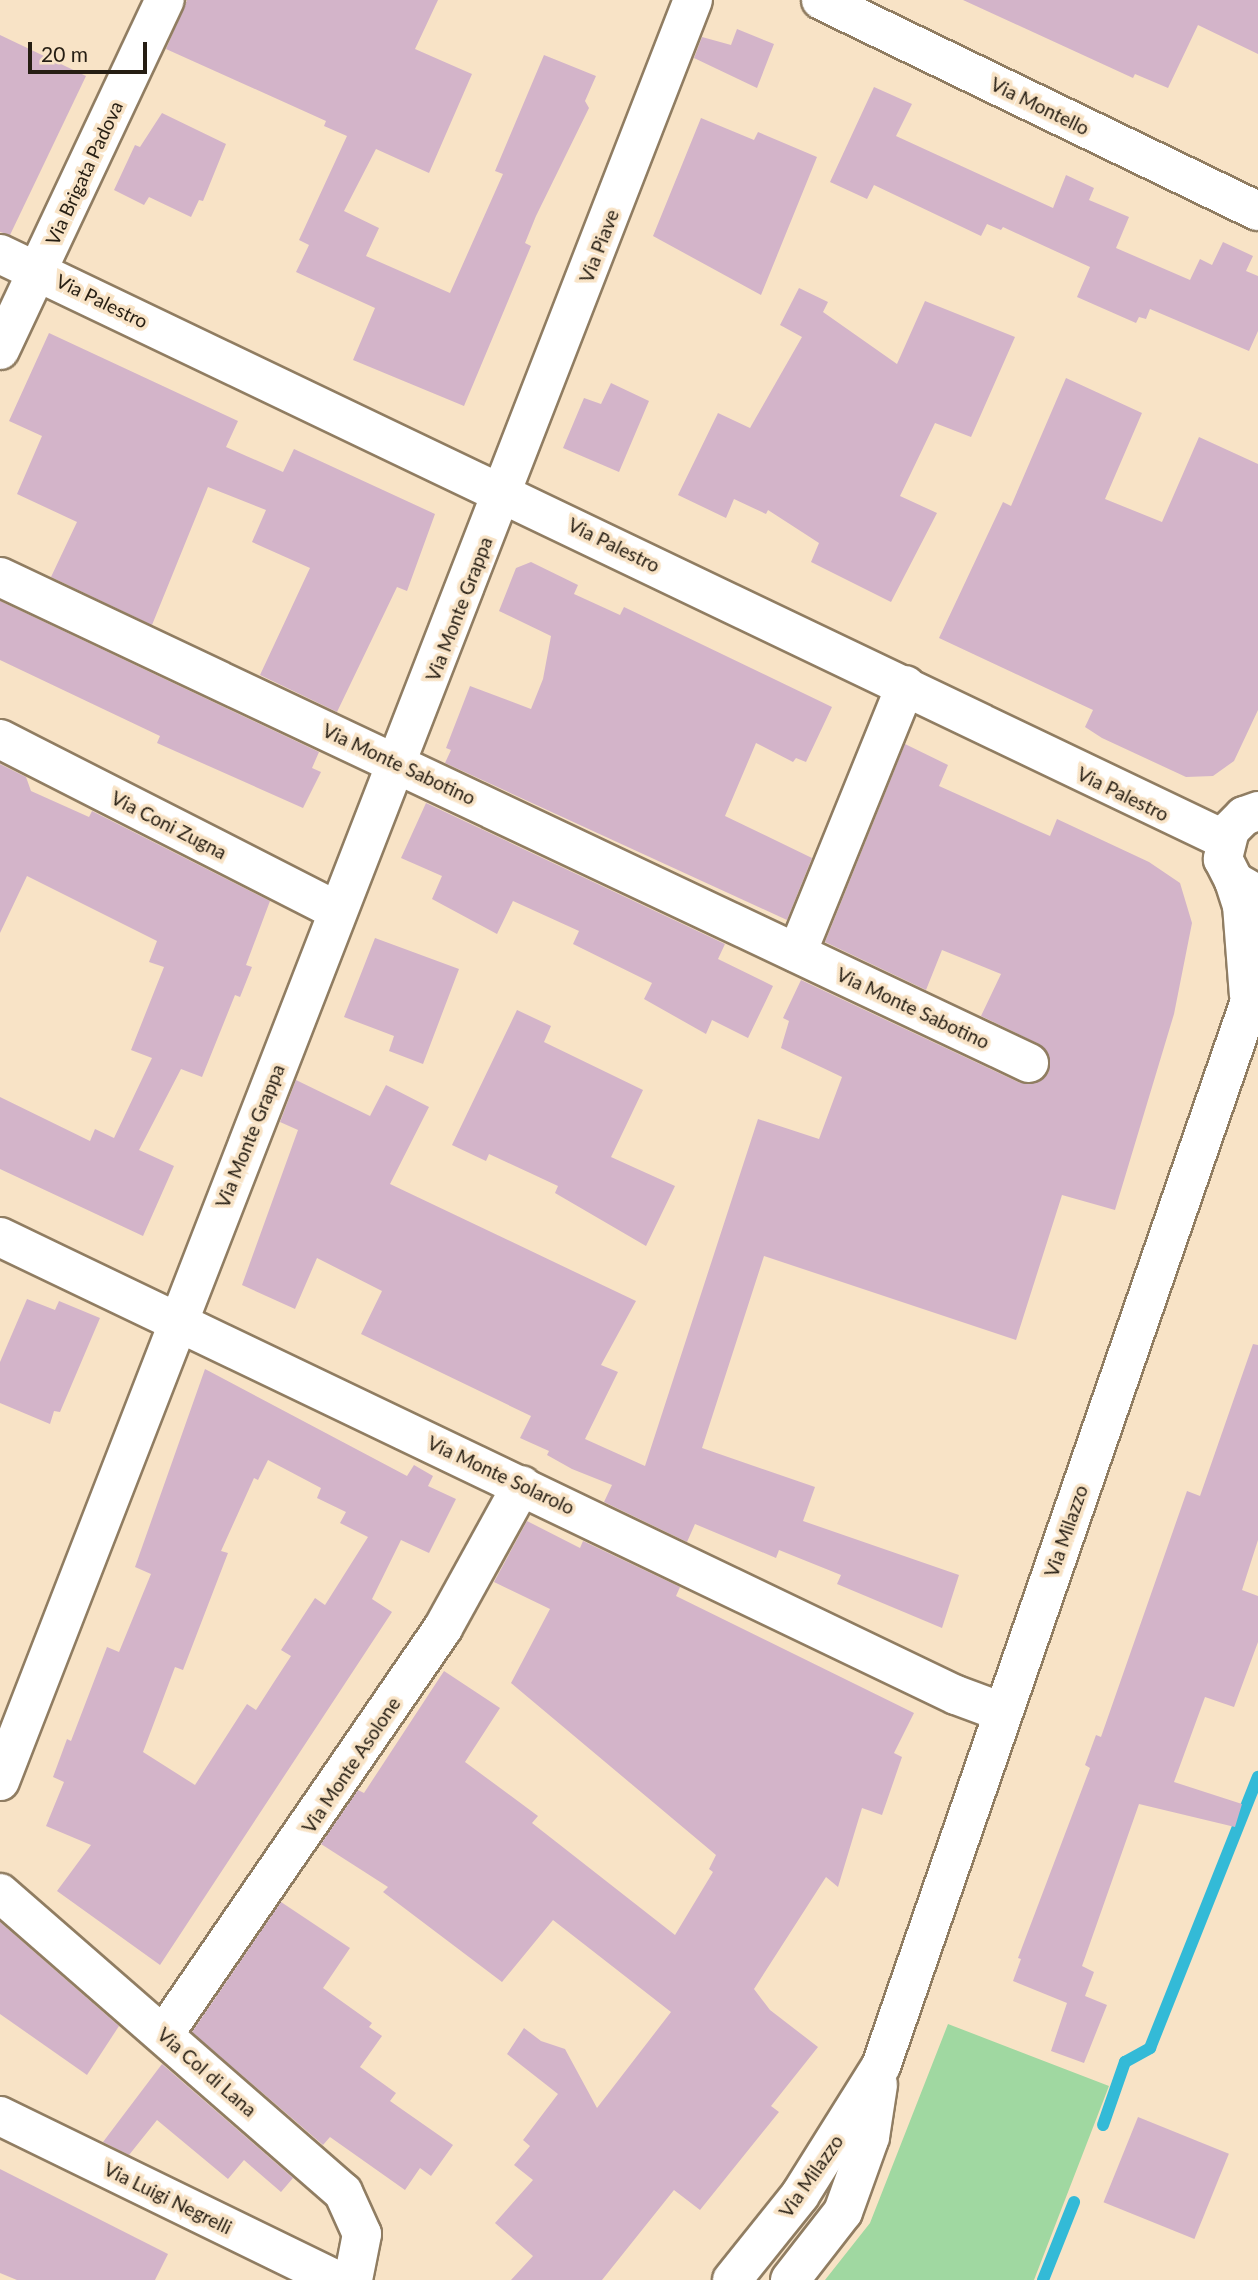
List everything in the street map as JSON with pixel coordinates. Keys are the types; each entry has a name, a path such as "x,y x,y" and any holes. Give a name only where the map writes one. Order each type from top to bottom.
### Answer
{"street":[{"name":"Via Piave","path":"505,492 693,0"},
{"name":"Via Montello","path":"821,0 1258,211"},
{"name":"Via Brigata Padova","path":"0,350 39,271 162,1"},
{"name":"Via Palestro","path":"0,254 505,492 906,685 1097,782 1225,840"},
{"name":"Via Monte Grappa","path":"0,1781 176,1321 505,492"},
{"name":"Via Monte Sabotino","path":"0,577 1029,1063"},
{"path":"797,953 906,685"},
{"name":"Via Coni Zugna","path":"0,739 338,911"},
{"path":"1246,888 1223,859 1225,840 1236,822 1257,810"},
{"name":"Via Milazzo","path":"790,2280 843,2212 859,2176 870,2137 881,2066 1254,986 1242,905 1246,888"},
{"name":"Via Monte Solarolo","path":"0,1237 956,1695 1002,1712"},
{"name":"Via Monte Asolone","path":"164,2034 443,1628 522,1485"},
{"name":"Via Col di Lana","path":"0,1893 343,2192 362,2234 353,2280"},
{"name":"Via Milazzo","path":"732,2280 800,2195 881,2066"},
{"name":"Via Luigi Negrelli","path":"0,2116 336,2280"}],"green space":[{"path":"948,2024 1109,2086 1034,2280 825,2280 870,2223"}],"building":[{"path":"187,0 438,0 415,49 472,74 429,173 376,149 344,211 379,228 366,256 450,293 503,174 495,171 544,55 596,76 585,101 589,108 536,216 525,243 531,246 464,406 353,360 375,308 296,272 309,245 299,240 347,136 324,126 326,121 166,49"},
{"path":"963,0 1258,0 1258,54 1198,25 1168,88 1135,74 1133,78"},
{"path":"737,29 774,44 757,88 694,58 702,37 731,45"},
{"path":"0,35 86,76 10,235 0,232"},
{"path":"874,87 912,104 896,136 1053,208 1066,175 1094,188 1089,200 1129,217 1116,248 1190,280 1200,259 1212,265 1223,242 1253,256 1246,271 1258,276 1258,331 1249,351 1150,309 1146,319 1139,317 1136,323 1077,297 1090,267 1003,227 1001,230 987,224 981,236 874,185 867,199 830,182"},
{"path":"162,113 226,144 203,201 199,200 191,217 149,197 144,205 114,190 135,145 140,147"},
{"path":"701,118 754,140 758,132 817,157 761,295 653,236"},
{"path":"799,288 828,302 823,312 897,364 925,301 1015,337 971,437 935,423 900,496 937,513 891,602 811,562 819,543 768,510 766,514 734,499 726,518 678,495 718,413 750,428 802,337 780,325"},
{"path":"49,333 238,421 226,447 283,472 294,449 435,514 407,591 397,587 337,712 260,675 310,568 252,542 266,510 208,487 152,625 51,577 77,522 17,494 42,436 9,421"},
{"path":"1066,378 1142,413 1105,499 1162,522 1199,437 1258,464 1258,710 1234,761 1213,776 1186,777 1102,738 1085,727 1093,710 939,638 1003,502 1011,506"},
{"path":"611,383 649,401 619,472 563,448 584,398 601,404"},
{"path":"531,562 578,585 574,594 620,615 624,607 832,707 806,762 796,758 793,762 756,743 725,816 812,858 787,920 445,763 451,750 446,748 470,686 531,709 543,679 551,636 499,611 516,568"},
{"path":"0,601 319,752 312,768 321,772 303,808 157,743 160,736 0,660"},
{"path":"905,744 948,765 939,786 1050,836 1057,819 1149,862 1180,883 1192,923 1174,1014 1115,1210 1062,1195 1016,1340 764,1256 702,1448 815,1487 803,1521 959,1575 942,1628 837,1584 841,1575 779,1550 776,1558 695,1524 687,1542 604,1502 612,1485 572,1469 547,1455 549,1451 520,1438 531,1416 361,1334 382,1291 317,1258 295,1309 242,1285 298,1130 280,1122 296,1080 370,1116 386,1085 429,1107 390,1184 636,1301 601,1365 618,1372 585,1439 645,1466 758,1119 819,1139 842,1077 781,1048 789,1021 783,1018 801,980 1020,1083 1041,1081 1049,1072 1047,1051 1039,1044 981,1016 1001,974 942,950 926,990 825,942"},
{"path":"0,764 26,777 31,791 89,817 92,811 270,901 246,965 252,967 240,997 235,995 202,1077 181,1069 139,1150 174,1166 143,1236 0,1169 0,1097 90,1141 95,1129 114,1138 152,1058 131,1050 164,967 149,962 157,941 27,876 0,933"},
{"path":"426,803 725,944 718,959 773,986 748,1038 712,1020 706,1034 644,999 652,983 573,944 579,931 513,901 497,934 432,899 442,876 401,858"},
{"path":"375,938 459,969 423,1064 389,1051 394,1036 344,1017"},
{"path":"517,1010 551,1026 544,1042 643,1090 611,1157 675,1186 646,1246 555,1193 558,1186 489,1154 486,1161 452,1145"},
{"path":"27,1299 55,1310 59,1301 100,1318 60,1412 54,1411 50,1424 0,1403 0,1362"},
{"path":"1253,1344 1258,1345 1258,1540 1242,1590 1258,1596 1258,1642 1234,1707 1205,1697 1174,1782 1242,1804 1235,1827 1139,1804 1082,1966 1094,1972 1085,1996 1107,2005 1084,2063 1051,2051 1067,2003 1013,1981 1021,1959 1018,1958 1090,1768 1085,1765 1096,1735 1101,1737 1187,1491 1200,1496"},
{"path":"205,1369 407,1476 414,1465 433,1476 428,1486 456,1499 429,1553 401,1540 372,1599 392,1612 160,1965 57,1891 91,1845 46,1826 64,1782 53,1777 67,1739 71,1741 107,1647 119,1652 151,1574 135,1567","holes":["268,1460 321,1488 317,1498 346,1512 340,1523 368,1537 325,1605 315,1598 281,1650 291,1656 256,1710 247,1704 195,1785 143,1752 175,1667 183,1670 228,1553 221,1551 254,1478 258,1480"]},
{"path":"527,1521 580,1548 583,1541 680,1587 676,1596 914,1713 894,1753 902,1757 882,1815 862,1808 838,1887 826,1877 754,1989 770,2010 818,2047 771,2106 779,2112 700,2210 674,2190 602,2280 511,2280 533,2256 495,2223 533,2180 514,2165 530,2146 523,2140 558,2094 507,2054 524,2028 541,2041 565,2049 597,2108 671,2012 553,1920 502,1982 383,1892 388,1887 321,1844 358,1790 364,1793 444,1671 500,1708 465,1762 538,1816 532,1823 675,1935 713,1872 709,1869 716,1855 511,1683 550,1609 494,1582"},
{"path":"281,1902 350,1948 323,1988 372,2023 369,2027 382,2036 360,2067 396,2093 390,2101 453,2145 431,2176 420,2168 405,2190 330,2137 323,2145 192,2032"},
{"path":"0,1922 119,2026 87,2075 0,2014"},
{"path":"162,2064 293,2178 281,2192 244,2160 228,2179 157,2120 129,2155 103,2142"},
{"path":"1138,2117 1229,2154 1194,2239 1104,2202"},
{"path":"0,2169 168,2254 155,2280 17,2280 0,2273"}],"waterway":[{"path":"1103,2125 1125,2062 1150,2048 1258,1777"},
{"path":"1043,2280 1074,2202"}]}
